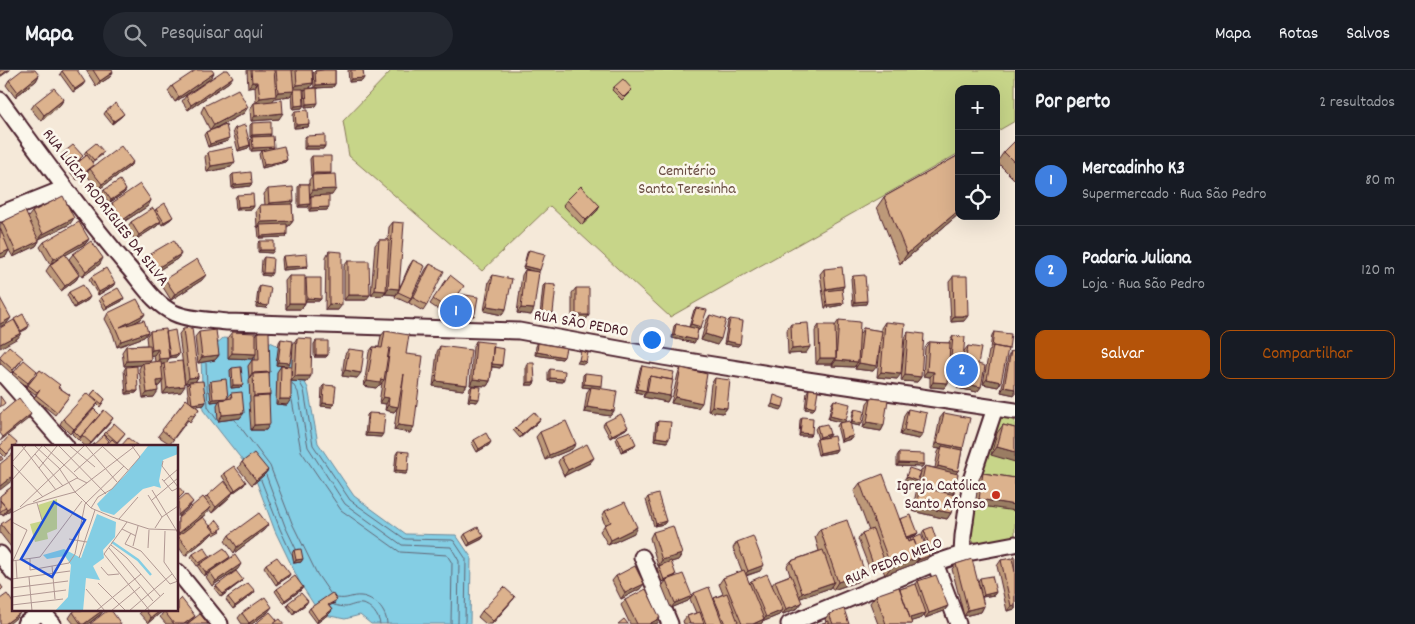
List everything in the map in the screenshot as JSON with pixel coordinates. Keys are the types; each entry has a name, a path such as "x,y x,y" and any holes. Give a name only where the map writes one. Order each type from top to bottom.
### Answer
{"street":[{"name":"RUA LÚCIA RODRIGUES DA SILVA","path":"0,100 106,242 158,302 174,313 197,319 226,322"},
{"path":"0,214 65,188"},
{"name":"RUA SÃO PEDRO","path":"226,322 519,331 673,359 1015,411"},
{"path":"0,371 65,445"},
{"path":"962,554 971,480 996,408"},
{"name":"RUA PEDRO MELO","path":"789,624 936,563 962,554 1015,544"},
{"path":"0,554 12,570"},
{"path":"642,557 670,624"},
{"path":"936,563 958,624"},
{"path":"179,573 220,624"},
{"path":"25,624 42,612"},
{"path":"44,612 53,624"}],"green space":[{"name":"Cemitério Santa Teresinha","path":"392,70 1015,70 1015,121 1000,130 1000,85 955,85 955,155 670,317 550,206 482,271 349,156 343,121"},
{"path":"1000,417 1015,419 1015,536 979,543 972,541 968,534 975,482"}],"water":[{"path":"223,338 268,341 287,350 308,388 318,443 354,496 406,534 456,535 471,557 470,624 371,624 360,615 345,619 320,614 300,583 275,531 254,475 203,410 201,358"}],"building":[{"path":"0,70 8,70 0,76"},
{"path":"22,70 35,70 39,75 18,92 9,80"},
{"path":"77,70 85,82 75,89 62,71"},
{"path":"93,70 112,70 113,72 100,81"},
{"path":"196,70 212,70 214,73 179,97 172,86"},
{"path":"224,70 228,70 233,77 191,105 186,96"},
{"path":"251,70 274,70 276,96 260,98 258,82 252,82"},
{"path":"276,70 292,70 294,91 278,92"},
{"path":"296,70 312,70 313,83 297,85"},
{"path":"335,70 335,84 316,85 315,71"},
{"path":"351,70 363,70 364,78 351,79"},
{"path":"623,79 632,89 624,97 614,87"},
{"path":"54,88 64,99 44,115 35,103"},
{"path":"317,88 318,103 307,104 306,89"},
{"path":"238,89 248,107 214,125 204,106"},
{"path":"294,89 303,89 304,105 295,106"},
{"path":"282,100 283,113 255,116 254,103"},
{"path":"116,103 124,114 114,121 106,111"},
{"path":"308,110 309,124 296,125 295,111"},
{"path":"271,122 271,134 252,135 252,123"},
{"path":"226,125 229,138 210,144 206,132"},
{"path":"245,125 250,145 240,148 235,128"},
{"path":"325,135 325,146 306,146 306,136"},
{"path":"273,136 274,147 253,148 252,137"},
{"path":"1015,141 1015,163 1004,152"},
{"path":"96,143 104,152 94,160 86,151"},
{"path":"73,145 83,156 73,165 63,153"},
{"path":"121,146 133,162 102,184 90,169"},
{"path":"284,146 287,160 264,165 261,151"},
{"path":"232,147 235,162 211,166 208,152"},
{"path":"87,155 94,165 79,177 71,168"},
{"path":"312,156 331,156 331,173 313,173"},
{"path":"955,157 955,213 907,254 884,197"},
{"path":"251,172 252,183 234,185 233,174"},
{"path":"335,174 336,189 313,190 312,175"},
{"path":"120,180 126,190 111,200 104,190"},
{"path":"140,184 151,200 123,220 112,203"},
{"path":"300,184 309,184 310,204 300,205"},
{"path":"581,186 600,206 586,220 567,200"},
{"path":"293,187 294,201 269,203 268,189"},
{"path":"253,194 254,206 238,207 237,195"},
{"path":"329,195 329,207 311,208 311,196"},
{"path":"63,196 74,218 43,234 32,212"},
{"path":"165,203 173,217 164,222 156,209"},
{"path":"292,204 293,221 261,222 260,205"},
{"path":"153,208 161,221 139,235 131,222"},
{"path":"25,211 39,241 16,252 2,222"},
{"path":"79,222 89,239 54,259 44,242"},
{"path":"393,222 404,223 399,289 388,288"},
{"path":"287,224 287,234 261,236 260,225"},
{"path":"0,228 9,250 0,254"},
{"path":"174,240 181,254 157,268 150,254"},
{"path":"379,240 389,240 386,291 375,290"},
{"path":"91,241 103,258 86,271 73,254"},
{"path":"260,241 274,241 274,250 260,250"},
{"path":"529,250 545,254 540,270 524,266"},
{"path":"329,251 342,252 342,305 329,304"},
{"path":"65,254 79,275 65,286 50,265"},
{"path":"307,254 308,266 285,267 283,256"},
{"path":"264,257 273,258 272,273 263,273"},
{"path":"197,259 206,275 175,294 165,279"},
{"path":"413,260 425,266 411,298 398,292"},
{"path":"348,261 369,261 370,295 348,295"},
{"path":"430,264 444,271 427,305 413,298"},
{"path":"842,267 844,286 826,289 824,269"},
{"path":"106,268 115,283 99,292 91,277"},
{"path":"525,270 539,272 534,309 521,308"},
{"path":"450,275 464,286 448,309 433,299"},
{"path":"493,275 512,279 506,309 487,306"},
{"path":"865,275 867,301 855,302 853,276"},
{"path":"289,276 305,276 305,303 289,303"},
{"path":"953,276 967,276 968,316 954,316"},
{"path":"306,278 321,278 321,299 307,298"},
{"path":"545,284 556,285 553,313 542,312"},
{"path":"83,285 90,297 76,305 69,292"},
{"path":"260,286 271,288 268,306 258,304"},
{"path":"118,288 124,298 107,307 101,297"},
{"path":"576,288 589,288 589,315 576,315"},
{"path":"842,289 844,303 827,305 825,291"},
{"path":"459,294 478,297 475,313 456,310"},
{"path":"0,298 11,318 0,324"},
{"path":"137,299 145,314 120,327 144,320 148,332 121,341 108,313"},
{"path":"696,308 707,310 701,327 691,324"},
{"path":"23,314 29,326 21,331 14,319"},
{"path":"710,315 726,320 721,339 705,334"},
{"path":"730,319 743,321 740,344 726,341"},
{"path":"14,320 21,333 0,344 0,328"},
{"path":"839,320 860,322 858,362 836,360"},
{"path":"885,322 905,324 901,374 881,372"},
{"path":"808,323 810,347 792,349 791,324"},
{"path":"676,324 698,329 696,340 674,335"},
{"path":"819,325 835,325 836,358 820,358"},
{"path":"192,328 198,377 189,378 183,329"},
{"path":"863,328 882,331 877,366 859,363"},
{"path":"166,329 169,358 159,359 158,349 152,350 150,331"},
{"path":"175,330 179,354 170,356 166,332"},
{"path":"216,330 219,355 202,357 199,332"},
{"path":"385,331 409,335 406,354 423,356 414,427 398,425 404,374 398,407 388,405 389,398 383,397 390,348 384,380 381,379 380,383 367,381 373,347 382,348"},
{"path":"232,332 256,333 256,354 232,353"},
{"path":"258,332 269,332 270,372 252,373 252,360 259,360"},
{"path":"908,332 924,334 921,377 905,375"},
{"path":"994,332 1011,334 1009,349 992,347"},
{"path":"953,336 965,337 962,370 950,369"},
{"path":"297,338 312,339 311,376 295,376"},
{"path":"281,339 293,341 290,363 278,362"},
{"path":"316,341 328,341 328,355 316,355"},
{"path":"476,341 494,343 490,381 473,379"},
{"path":"929,342 950,343 948,383 933,382 934,372 927,371"},
{"path":"538,343 566,348 564,357 537,352"},
{"path":"150,345 151,360 127,361 126,346"},
{"path":"9,346 23,358 13,370 0,358"},
{"path":"440,346 471,350 467,385 436,381"},
{"path":"968,346 981,348 978,364 985,366 981,387 961,383"},
{"path":"993,346 1008,349 1001,382 987,379"},
{"path":"493,347 504,349 502,365 492,364"},
{"path":"349,349 364,351 361,373 345,370"},
{"path":"581,351 588,353 586,362 579,360"},
{"path":"1011,351 1015,352 1015,389 1004,387"},
{"path":"24,360 37,371 28,383 14,372"},
{"path":"161,361 163,380 157,381 158,391 147,393 143,363"},
{"path":"182,361 185,386 167,388 164,363"},
{"path":"528,363 534,363 535,382 528,382"},
{"path":"137,366 138,391 128,391 126,367"},
{"path":"281,366 291,367 291,399 280,399"},
{"path":"642,366 674,372 672,380 650,376 646,391 637,389"},
{"path":"241,367 243,385 233,385 232,368"},
{"path":"681,368 707,374 702,403 675,397"},
{"path":"550,369 565,371 564,379 550,378"},
{"path":"40,370 60,385 58,387 70,395 57,412 36,395 40,389 37,392 28,385"},
{"path":"269,373 270,395 254,396 253,374"},
{"path":"585,373 603,375 602,386 584,384"},
{"path":"650,376 673,380 670,396 647,392"},
{"path":"715,378 730,380 727,408 712,406"},
{"path":"226,379 228,398 213,399 211,381"},
{"path":"203,381 206,402 192,404 189,382"},
{"path":"324,385 336,386 334,404 323,403"},
{"path":"472,386 481,387 479,399 470,398"},
{"path":"591,387 617,391 614,411 587,407"},
{"path":"809,389 818,390 815,408 807,406"},
{"path":"95,390 105,399 102,404 91,395"},
{"path":"242,392 244,413 222,415 220,400 232,398 231,393"},
{"path":"87,393 98,403 74,429 63,419"},
{"path":"774,395 785,399 783,407 772,404"},
{"path":"0,396 5,403 0,407"},
{"path":"269,396 270,424 254,425 253,397"},
{"path":"19,398 31,414 3,437 0,433 0,414"},
{"path":"871,398 888,400 884,425 867,422"},
{"path":"186,399 199,409 194,416 191,414 173,439 162,430"},
{"path":"834,400 850,404 846,420 830,416"},
{"path":"94,409 100,415 80,437 74,431"},
{"path":"855,409 864,411 862,423 852,422"},
{"path":"908,409 927,413 923,434 904,430"},
{"path":"104,410 113,418 91,443 82,435"},
{"path":"534,412 540,419 522,435 515,428"},
{"path":"369,413 385,414 383,434 367,433"},
{"path":"944,413 970,418 963,448 937,443"},
{"path":"621,414 628,427 612,435 605,422"},
{"path":"802,417 813,418 812,434 800,433"},
{"path":"566,421 576,444 549,455 540,432"},
{"path":"658,421 671,422 669,439 656,437"},
{"path":"850,421 853,436 842,439 839,423"},
{"path":"114,423 125,433 117,442 106,432"},
{"path":"827,424 830,434 820,437 817,426"},
{"path":"1003,425 1015,428 1015,452 997,447"},
{"path":"630,431 636,444 623,450 617,436"},
{"path":"486,433 491,442 479,449 474,440"},
{"path":"104,435 109,441 105,445 93,445"},
{"path":"9,436 17,443 12,445 12,448 7,454 0,446"},
{"path":"834,436 837,449 820,453 817,439"},
{"path":"128,438 137,445 122,445"},
{"path":"112,439 119,445 107,445"},
{"path":"587,444 594,458 568,470 561,457"},
{"path":"942,446 962,450 958,471 938,466"},
{"path":"398,451 409,452 408,471 396,470"},
{"path":"254,453 268,470 256,480 242,462"},
{"path":"899,453 924,454 924,464 899,463"},
{"path":"12,455 12,477 0,486 0,464"},
{"path":"234,466 246,482 235,490 224,473"},
{"path":"925,466 958,474 954,492 921,485"},
{"path":"909,468 921,472 917,481 906,477"},
{"name":"Igreja Católica Santo Afonso","path":"983,473 1015,478 1015,505 979,499"},
{"path":"883,474 908,542 914,540 920,557 891,567 860,483"},
{"path":"224,481 233,492 216,507 207,496"},
{"path":"12,487 12,505 7,509 0,500 0,496"},
{"path":"179,487 184,493 179,498"},
{"path":"920,487 955,495 951,513 916,506"},
{"path":"186,494 193,502 179,514 179,500"},
{"path":"658,494 666,521 656,524 648,497"},
{"path":"203,497 211,507 179,533 179,517"},
{"path":"0,500 6,507 0,512"},
{"path":"625,502 637,527 611,540 604,525 611,522 605,511"},
{"path":"259,513 268,525 237,547 229,535"},
{"path":"911,515 918,533 906,537 900,519"},
{"path":"12,516 12,538 1,524"},
{"path":"203,517 214,531 189,550 179,535"},
{"path":"217,520 223,528 216,532 211,525"},
{"path":"847,520 865,573 838,582 820,529"},
{"path":"673,526 682,554 662,560 653,532"},
{"path":"478,527 484,536 470,543 465,534"},
{"path":"932,527 938,545 930,548 924,530"},
{"path":"873,529 884,560 873,564 862,533"},
{"path":"921,534 929,556 918,560 920,557 914,540 911,541 910,539"},
{"path":"753,536 764,565 748,571 737,542"},
{"path":"204,547 210,556 199,563 193,554"},
{"path":"224,548 230,557 206,573 200,564"},
{"path":"301,549 303,559 296,560 294,550"},
{"path":"823,550 834,582 802,593 791,561"},
{"path":"235,555 241,564 216,581 210,572"},
{"path":"277,557 290,574 278,582 266,564"},
{"path":"1012,558 1015,572 1015,605 1011,606 1001,560"},
{"path":"972,559 984,606 968,610 956,564"},
{"path":"671,561 676,575 664,580 659,566"},
{"path":"635,566 644,584 625,593 616,576"},
{"path":"744,570 764,619 753,624 742,624 723,578"},
{"path":"236,571 243,580 223,594 216,586"},
{"path":"683,574 692,596 675,603 666,580"},
{"path":"767,574 783,610 766,617 751,581"},
{"path":"791,575 802,603 786,609 775,581"},
{"path":"936,575 948,606 929,613 918,581"},
{"path":"295,576 303,587 285,600 277,589"},
{"path":"992,576 996,592 984,595 980,578"},
{"path":"248,583 255,591 235,606 228,597"},
{"path":"916,584 926,613 910,618 900,589"},
{"path":"504,587 515,597 493,621 482,611"},
{"path":"709,587 723,624 706,624 694,593"},
{"path":"899,587 912,624 886,624 876,595"},
{"path":"646,589 660,618 649,624 637,624 625,600"},
{"path":"301,593 308,601 295,611 288,603"},
{"path":"332,593 337,600 328,605 332,610 318,620 310,608"},
{"path":"727,593 738,622 733,624 725,624 714,598"},
{"path":"7,594 12,601 12,612 20,613 5,624 0,624 0,599"},
{"path":"265,597 272,607 249,623 242,613"},
{"path":"181,598 195,616 184,624 174,624 165,612 179,612 179,600"},
{"path":"844,609 849,624 833,624 829,614"},
{"path":"73,612 100,612 84,624 81,624"},
{"path":"105,612 112,612 121,624 90,624"},
{"path":"146,612 158,612 151,618"},
{"path":"270,612 277,620 272,624 255,624"},
{"path":"700,612 704,624 690,624 687,616"},
{"path":"200,614 208,624 187,624"},
{"path":"280,619 284,624 273,624"},
{"path":"624,619 628,624 618,624"}],"place":[{"name":"Mercadinho K3","path":"456,311"},
{"name":"Padaria Juliana","path":"962,370"},
{"name":"Igreja Católica Santo Afonso","path":"996,495"}]}
